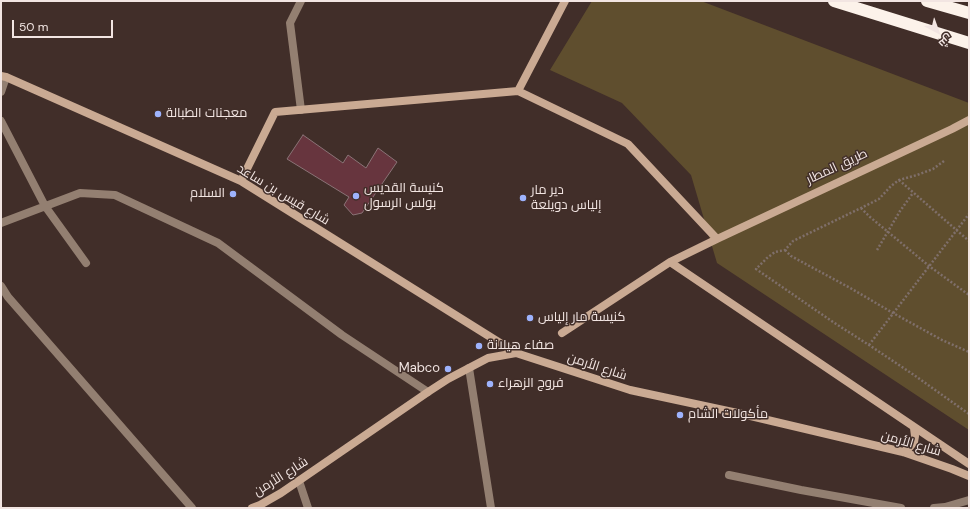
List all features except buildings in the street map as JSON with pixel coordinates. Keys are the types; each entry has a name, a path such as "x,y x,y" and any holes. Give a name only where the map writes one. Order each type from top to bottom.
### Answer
{"highway":[{"path":"834,1 969,43"},
{"path":"927,1 969,13"}],"main road":[{"path":"518,91 565,1"},
{"name":"شارع قيس بن ساعد","path":"4,76 241,181 516,353"},
{"path":"241,181 275,112 518,91 628,144 717,239"},
{"name":"طريق المطار","path":"670,262 969,120"},
{"path":"562,333 670,262 969,464"},
{"name":"شارع الأرمن","path":"252,508 281,493 428,392 488,358 516,353 630,390 742,414 903,452 969,476"},
{"path":"903,452 914,442 914,428"}],"street":[{"path":"301,1 290,23 301,110"},
{"path":"1,92 4,76"},
{"path":"1,121 45,206 86,263"},
{"path":"1,223 80,193 115,195 218,243 342,335 428,392"},
{"path":"1,286 8,297 192,508"},
{"path":"469,368 491,508"},
{"path":"729,475 801,490 902,508"},
{"path":"299,481 308,508"},
{"path":"934,508 946,507 969,500"}],"path":[{"path":"944,161 933,169 898,180 879,199 794,241 785,250 775,252 766,258 756,269 969,414"},
{"path":"898,180 969,241"},
{"path":"877,250 900,211 913,193"},
{"path":"861,208 929,266 969,295"},
{"path":"869,345 969,214"},
{"path":"785,250 791,256 893,313 942,340 969,352"}],"shaded area":[{"path":"592,1 701,1 969,103 969,430 717,263 691,175 622,103 550,70"}],"place":[{"name":"معجنات الطبالة","path":"158,114"},
{"name":"السلام","path":"233,194"},
{"name":"كنيسة القديس بولس الرسول","path":"356,196"},
{"name":"دير مار إلياس دويلعة","path":"523,198"},
{"name":"كنيسة مار إلياس","path":"530,318"},
{"name":"صفاء هيلانة","path":"479,346"},
{"name":"Mabco","path":"448,369"},
{"name":"فروج الزهراء","path":"490,384"},
{"name":"مأكولات الشام","path":"680,415"}]}
